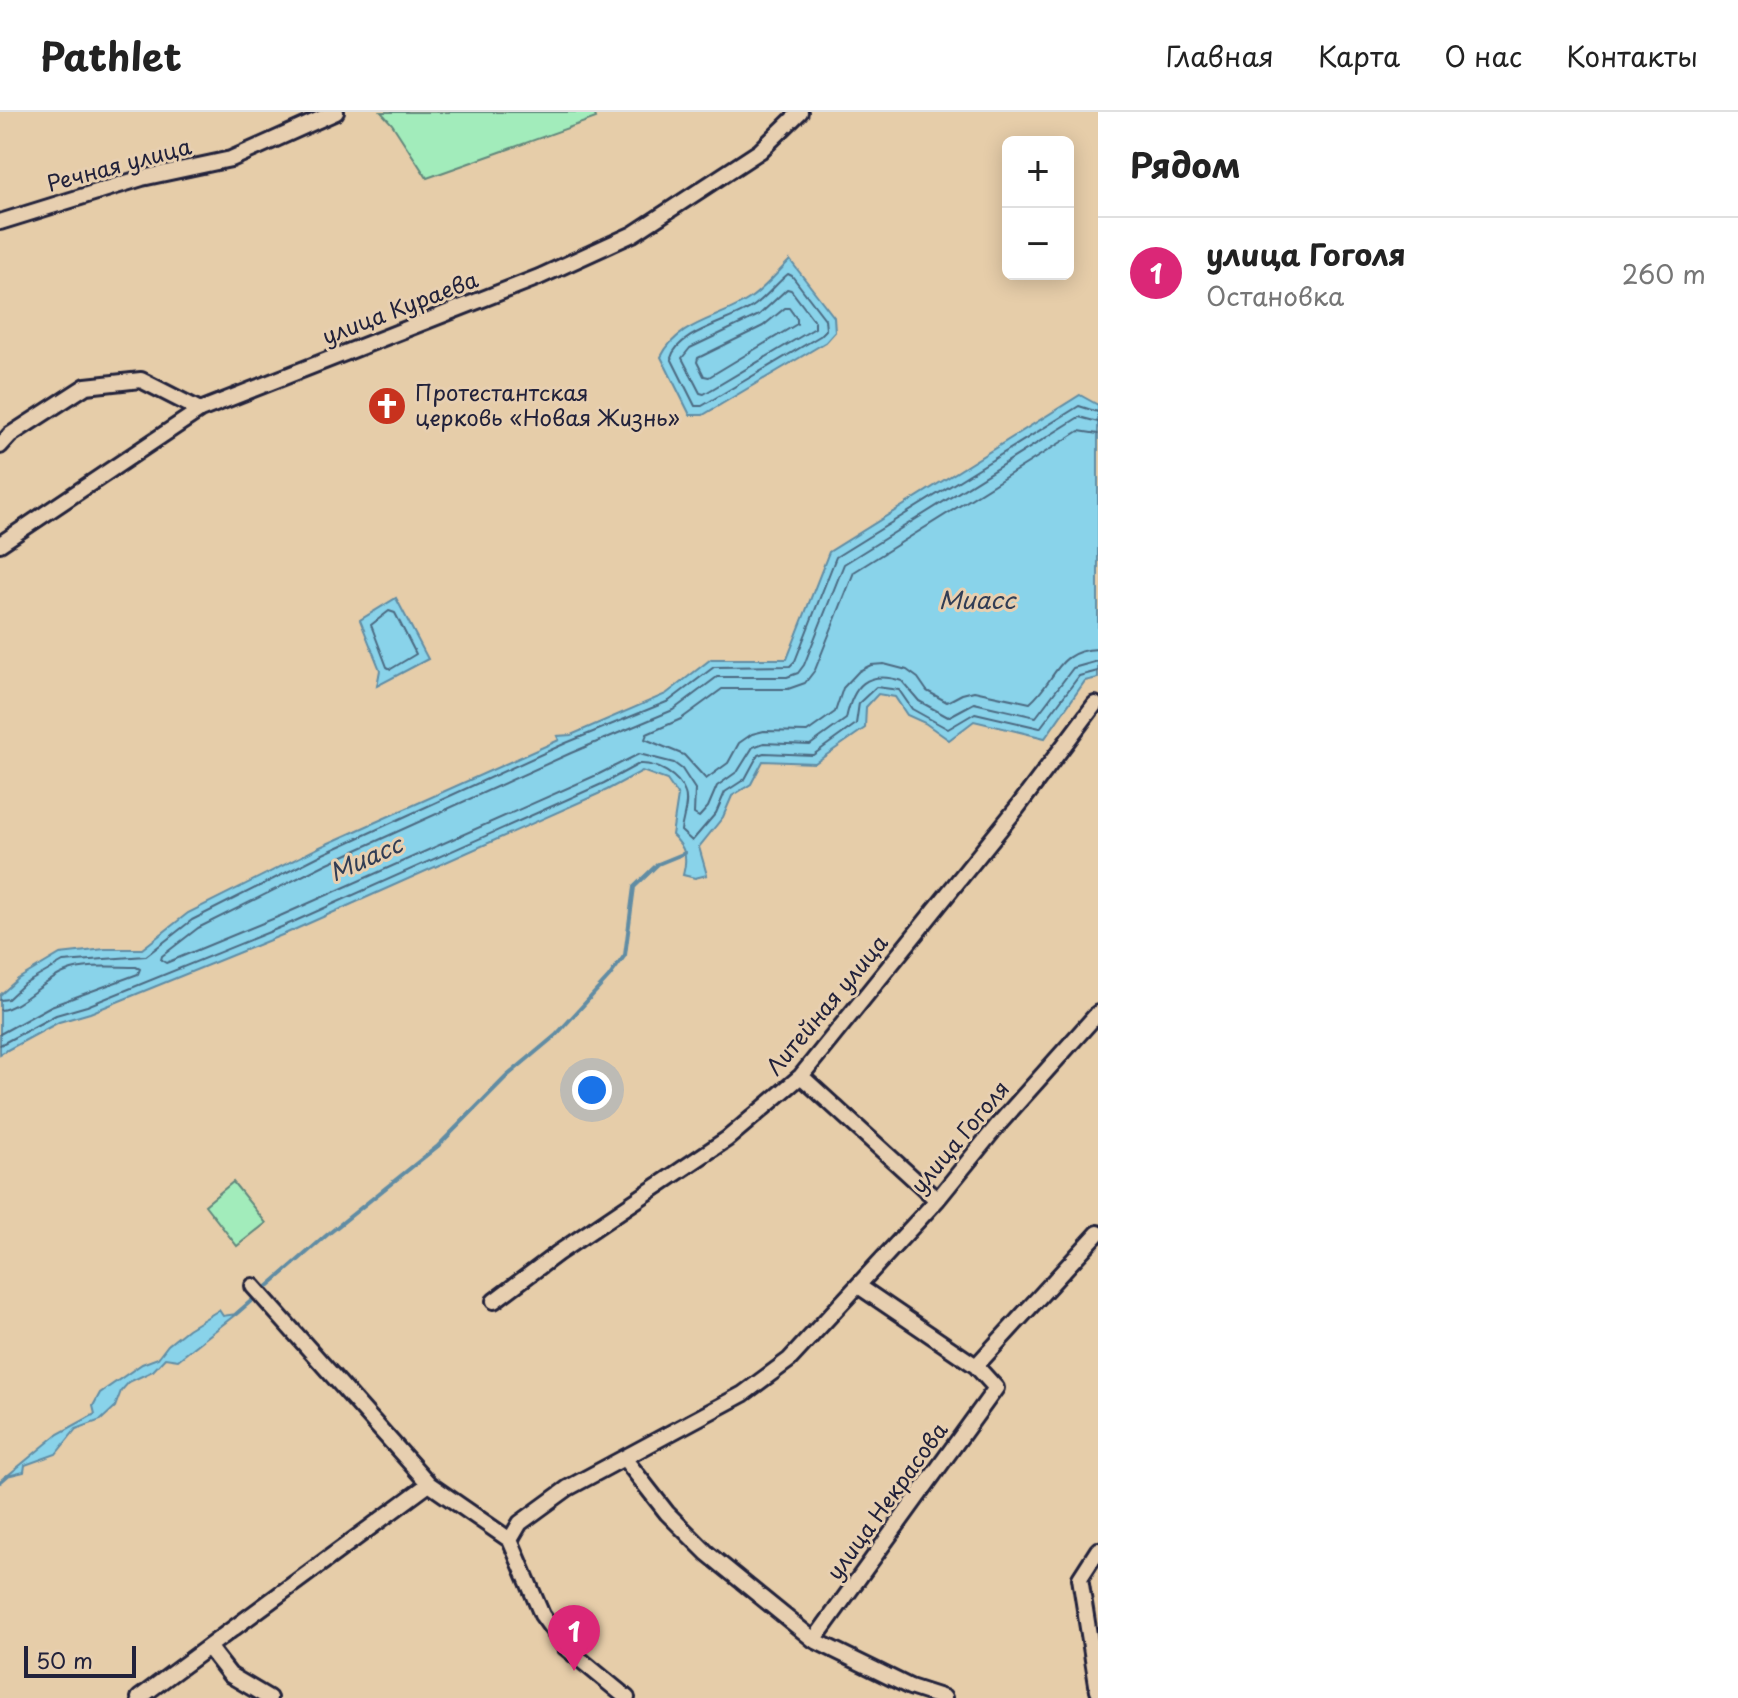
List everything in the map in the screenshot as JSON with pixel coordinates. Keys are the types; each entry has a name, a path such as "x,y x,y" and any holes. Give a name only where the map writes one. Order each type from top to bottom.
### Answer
{"street":[{"name":"Речная улица","path":"0,222 142,178 231,159 336,112"},
{"name":"улица Кураева","path":"0,544 200,410 539,277 633,234 760,151 800,112"},
{"path":"0,446 10,435 86,386 141,380 200,410"},
{"name":"Литейная улица","path":"494,1301 558,1253 727,1139 801,1076 1017,808 1095,704"},
{"name":"улица Гоголя","path":"510,1540 520,1523 568,1488 754,1386 789,1360 860,1287 1098,1013"},
{"path":"801,1076 937,1200"},
{"path":"860,1287 976,1366 1098,1233"},
{"path":"253,1286 429,1484 510,1540 542,1615 565,1647 627,1698"},
{"name":"улица Некрасова","path":"814,1640 996,1388 976,1366"},
{"path":"624,1458 667,1513 707,1553 814,1640 910,1687 944,1698"},
{"path":"139,1698 429,1484"},
{"path":"1098,1550 1080,1578 1098,1691"},
{"path":"209,1648 230,1675 269,1698"}],"green space":[{"path":"381,112 594,112 596,118 427,178"},
{"path":"233,1182 266,1223 237,1246 205,1205"}],"water":[{"path":"790,260 834,317 835,332 826,342 703,415 690,415 661,357 668,345 700,322 749,299"},
{"name":"Миасс","path":"1080,395 1098,405 1098,678 1085,681 1045,738 974,721 949,740 907,715 895,697 878,694 866,707 865,728 815,763 763,761 751,784 732,796 723,817 699,847 707,875 695,878 683,875 684,853 672,835 678,796 667,780 642,771 607,790 287,933 90,1013 59,1022 0,1054 0,995 18,979 60,954 142,949 188,913 320,847 559,740 557,736 571,735 666,694 711,659 787,659 829,552"},
{"path":"396,598 428,659 377,686 380,670 360,620"},
{"path":"219,1310 223,1316 236,1314 178,1360 165,1358 153,1371 129,1382 121,1391 115,1407 101,1420 76,1429 56,1454 25,1465 24,1472 7,1476 58,1434 95,1414 93,1406 100,1393 142,1364 158,1358 188,1329"}],"waterway":[{"path":"236,1314 327,1235 438,1146 507,1076 556,1035 625,955 634,887 658,864 685,853"},
{"path":"0,1482 7,1476"}],"place":[{"name":"Протестантская церковь «Новая Жизнь»","path":"387,406"},
{"name":"улица Гоголя","path":"574,1671"}]}
